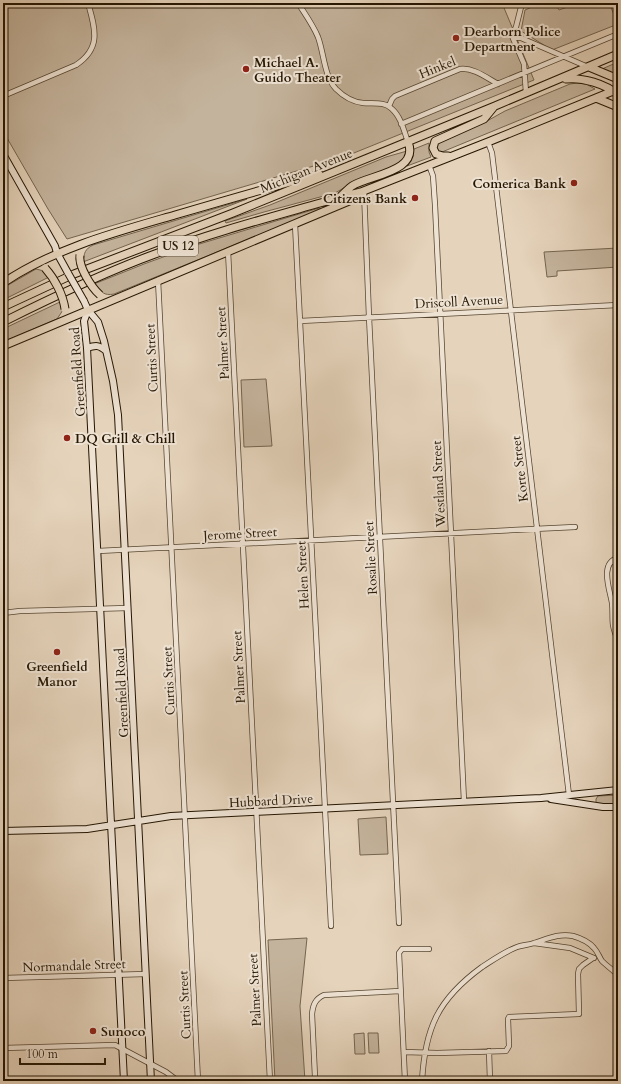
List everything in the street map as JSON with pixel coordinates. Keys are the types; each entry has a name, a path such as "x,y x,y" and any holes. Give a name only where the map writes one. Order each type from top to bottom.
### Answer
{"main road":[{"name":"Michigan Avenue","path":"3,307 74,274 233,213 618,54"},
{"path":"589,67 618,79"},
{"path":"560,79 582,79 616,91"},
{"name":"US 12","path":"3,322 80,284 155,254 208,235 341,196 362,192 616,91"},
{"path":"596,98 618,107"},
{"path":"452,156 436,154 433,148 435,141 484,120 495,106"},
{"path":"341,196 353,186 403,166 410,153 408,142"},
{"name":"Greenfield Road","path":"3,154 55,246 57,254 88,310 98,322 107,352 116,400 128,608 151,1081"},
{"path":"3,283 37,263 89,241 151,221 354,164"},
{"path":"3,346 349,201 362,192"},
{"path":"89,241 80,255 79,260 81,266 93,288 100,295 111,301"},
{"path":"37,263 45,268 50,274 63,297 65,309 62,321"},
{"name":"Greenfield Road","path":"88,310 84,321 88,348 124,1081"},
{"path":"88,348 96,345 102,347 107,352"},
{"name":"Hubbard Drive","path":"3,831 87,828 185,815 542,798 618,790"},
{"path":"594,805 592,799 595,792"},
{"name":"Hubbard Drive","path":"542,798 618,807"}],"street":[{"path":"3,96 85,60 90,52 95,35 88,3"},
{"path":"298,3 318,37 329,75 336,89 346,97 356,102 383,104 390,107 398,116 408,142"},
{"path":"522,3 516,27 512,36 526,72 526,93"},
{"path":"401,124 618,34"},
{"path":"512,36 521,38 589,67"},
{"name":"Hinkel","path":"390,107 392,99 395,96 464,68 472,70 498,84"},
{"name":"Korte Street","path":"488,142 492,153 569,795"},
{"name":"Westland Street","path":"429,165 433,176 441,313 464,801"},
{"name":"Rosalie Street","path":"362,192 399,923"},
{"name":"Helen Street","path":"295,224 331,926"},
{"name":"Palmer Street","path":"228,251 270,1081"},
{"name":"Curtis Street","path":"158,280 198,1081"},
{"name":"Driscoll Avenue","path":"300,321 618,305"},
{"name":"Jerome Street","path":"98,551 575,527"},
{"path":"618,558 611,562 607,574 608,586 615,609 613,626 618,641"},
{"path":"3,613 20,611 128,608"},
{"path":"422,1081 424,1052 431,1028 437,1015 462,983 500,956 516,948 553,937 572,936 586,942 594,948 603,961 618,975"},
{"path":"534,943 570,948 603,961"},
{"path":"3,947 4,978"},
{"path":"405,1081 398,956 399,951 407,949 429,949"},
{"path":"404,1052 437,1053 506,1051 509,1046 509,1017 579,1014 579,969 594,958"},
{"name":"Normandale Street","path":"4,978 146,974"},
{"path":"316,1081 312,1014 316,1000 324,995 400,991"},
{"path":"3,1048 115,1045 166,1072 178,1081"},
{"path":"489,1051 490,1081"}],"shaded area":[{"path":"3,3 502,3 534,80 344,157 67,239 3,131"},
{"path":"541,3 555,3 559,10 578,3 584,3 585,5 590,3 609,3 618,24 552,50 521,31 525,10"},
{"path":"618,62 618,75 602,69"},
{"path":"570,84 586,84 595,89 442,152 439,152 437,149 436,145 439,141 487,121 505,111"},
{"path":"429,143 429,152 431,157 407,166 414,149"},
{"path":"407,151 405,157 398,165 349,185 335,193 226,223 225,221 270,205 386,157"},
{"path":"247,199 83,262 85,252 93,245"},
{"path":"319,208 320,210 114,294 103,293 94,284 196,245"},
{"path":"618,248 618,267 557,271 557,276 547,277 544,252"},
{"path":"36,269 44,271 49,277 3,300 3,288"},
{"path":"62,301 63,310 57,319 3,342 3,329"},
{"path":"266,379 272,446 244,447 241,380"},
{"path":"618,795 618,804 599,805 596,802 598,796"},
{"path":"386,817 388,854 360,855 358,819"},
{"path":"307,938 300,1006 305,1081 275,1081 268,940"},
{"path":"364,1033 365,1054 355,1054 354,1034"},
{"path":"368,1033 378,1033 379,1053 369,1053"}],"place":[{"name":"Dearborn Police Department","path":"456,38"},
{"name":"Michael A. Guido Theater","path":"246,69"},
{"name":"Comerica Bank","path":"574,183"},
{"name":"Citizens Bank","path":"415,198"},
{"name":"DQ Grill & Chill","path":"67,438"},
{"name":"Greenfield Manor","path":"57,652"},
{"name":"Sunoco","path":"93,1031"}]}
